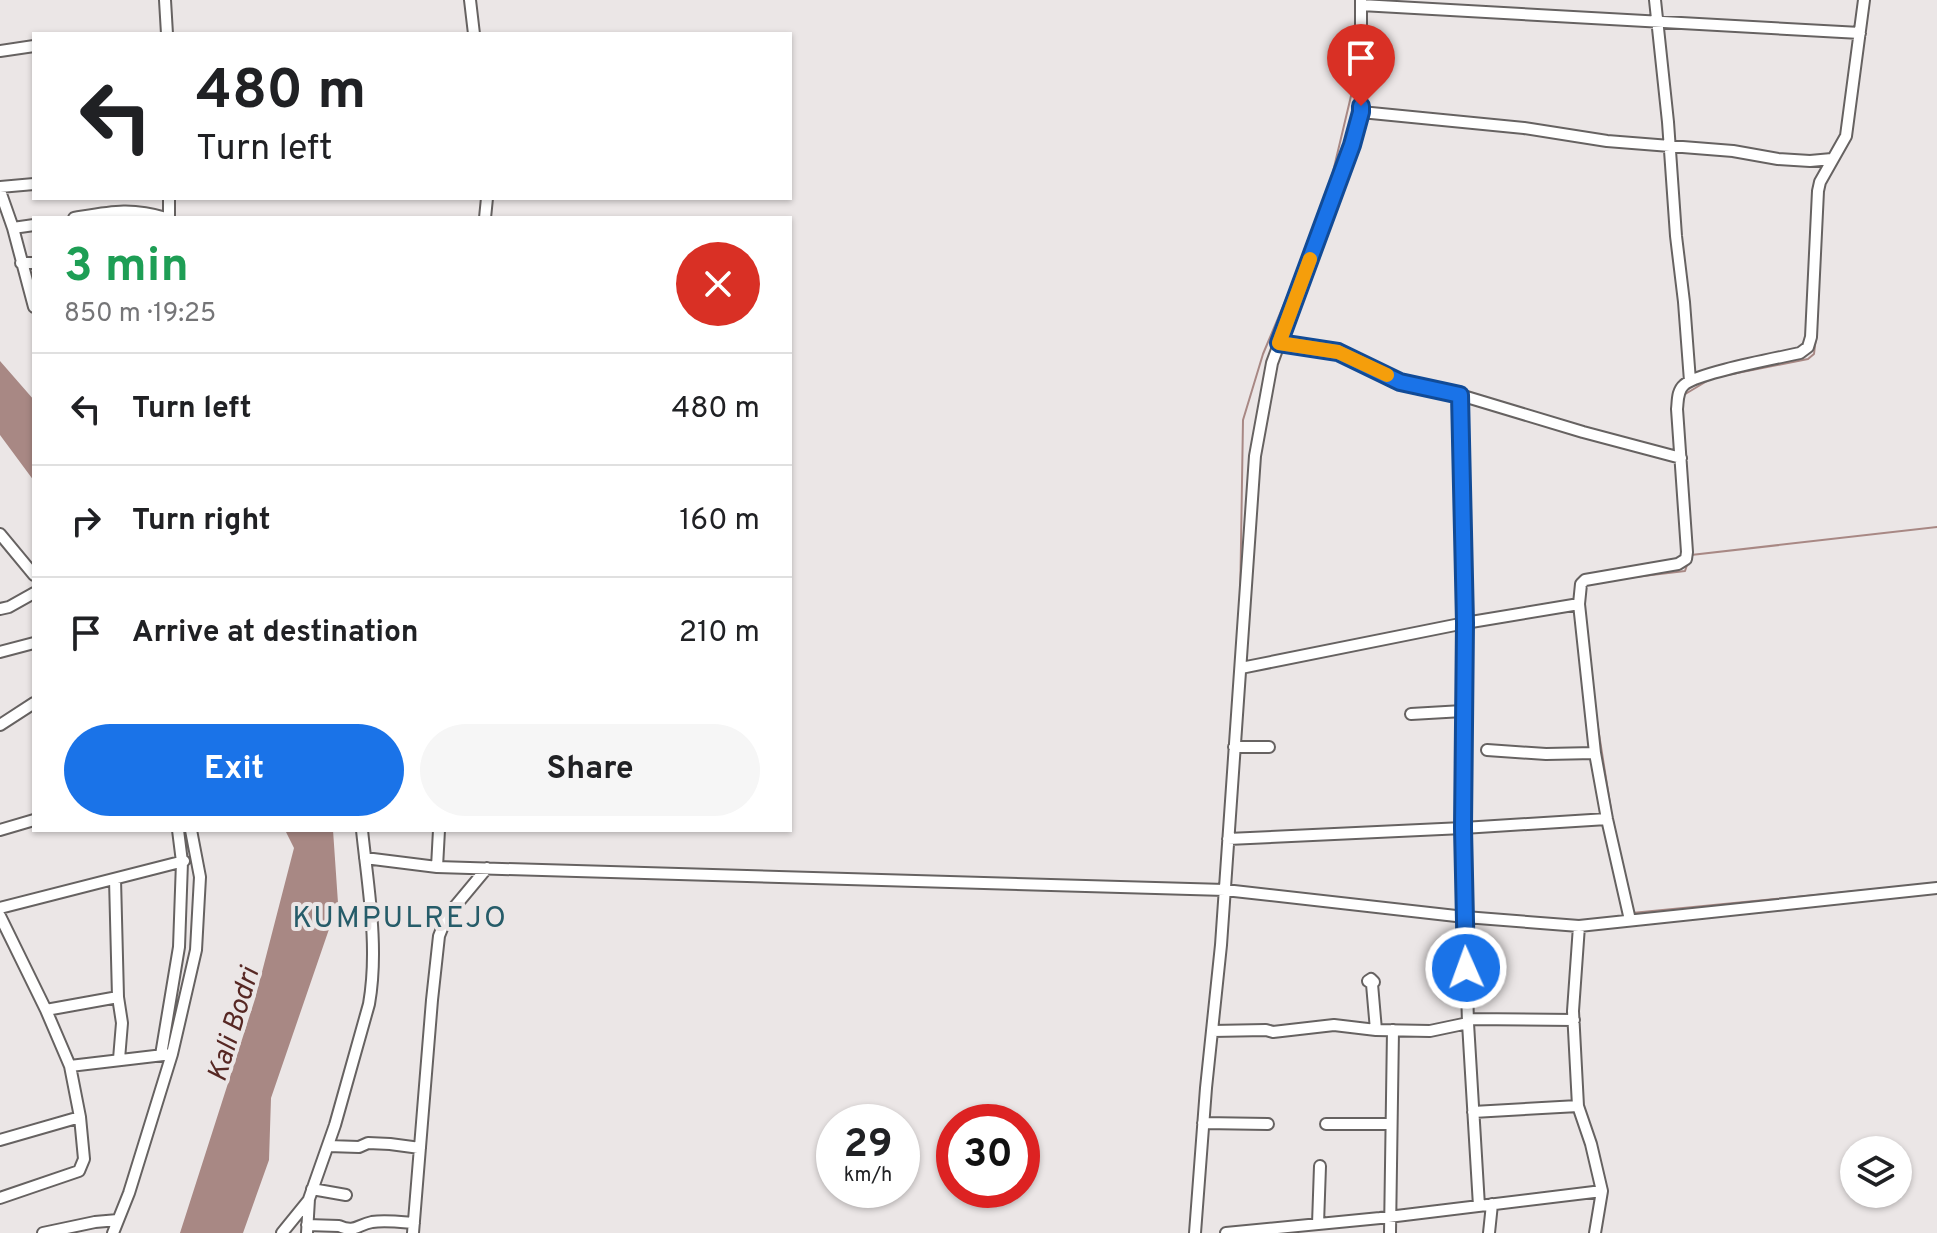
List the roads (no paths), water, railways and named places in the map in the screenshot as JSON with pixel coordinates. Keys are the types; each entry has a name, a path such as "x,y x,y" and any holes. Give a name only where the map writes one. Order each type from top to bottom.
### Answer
{"street":[{"path":"165,0 167,32"},
{"path":"470,0 474,32"},
{"path":"1655,0 1690,381"},
{"path":"1630,920 1595,753 1579,604 1581,584 1585,580 1678,564 1686,559 1677,409 1682,386 1727,370 1800,353 1808,347 1818,191 1846,136 1864,0"},
{"path":"1195,1233 1212,1031 1216,891 1228,836 1255,456 1272,363 1352,145 1361,112 1361,2 1860,33"},
{"path":"0,51 32,46"},
{"path":"1361,112 1524,128 1607,141 1733,151 1778,159 1832,159"},
{"path":"32,184 0,189 32,300"},
{"path":"87,216 130,210 161,216"},
{"path":"13,228 32,225"},
{"path":"21,263 32,263"},
{"path":"1279,343 1338,352 1400,382 1460,395 1681,458"},
{"path":"1460,395 1465,623 1465,917 1479,1206"},
{"path":"0,534 32,573"},
{"path":"0,609 32,594"},
{"path":"1241,668 1465,623 1579,604"},
{"path":"0,652 32,644"},
{"path":"0,725 32,704"},
{"path":"1411,714 1463,711"},
{"path":"1234,747 1269,747"},
{"path":"1487,750 1595,753"},
{"path":"1228,836 1607,816"},
{"path":"0,830 32,821"},
{"path":"167,1054 179,947 182,862 178,832"},
{"path":"113,1233 129,1193 196,950 200,877 191,832"},
{"path":"362,832 374,950 372,988 328,1146 311,1194 307,1229 339,1226 356,1230 375,1221 414,1228 439,936 447,916 487,868"},
{"path":"437,867 439,832"},
{"path":"0,908 196,857"},
{"path":"365,858 437,867 1216,891 1579,926 1937,888"},
{"path":"115,879 118,997 122,1023 119,1059"},
{"path":"0,916 70,1066 84,1159 79,1171 0,1198"},
{"path":"1579,926 1574,1020 1578,1106 1602,1191 1595,1233"},
{"path":"1374,982 1371,979 1368,981 1372,984 1376,1030"},
{"path":"46,1010 118,997"},
{"path":"1212,1031 1273,1032 1334,1025 1430,1031 1468,1021 1574,1020"},
{"path":"1390,1233 1393,1030"},
{"path":"70,1066 167,1054"},
{"path":"1473,1112 1578,1106"},
{"path":"0,1140 80,1117"},
{"path":"1203,1123 1268,1124"},
{"path":"1326,1124 1390,1124"},
{"path":"328,1146 359,1147 368,1143 420,1148"},
{"path":"1318,1224 1320,1166"},
{"path":"1226,1233 1391,1217 1602,1191"},
{"path":"311,1194 346,1195"},
{"path":"282,1233 311,1194"},
{"path":"1489,1233 1492,1204"},
{"path":"43,1233 118,1220"}],"waterway":[{"path":"1356,0 1356,33"},
{"path":"1327,197 1356,75"},
{"path":"1240,606 1243,420 1263,354 1323,211"},
{"path":"1682,396 1712,378 1808,359 1814,354 1816,337"},
{"path":"1691,555 1937,527"},
{"path":"1618,579 1685,571 1687,565"},
{"path":"1596,715 1611,810"},
{"path":"1612,816 1621,859"},
{"path":"1632,913 1937,883"}],"district":[{"name":"KUMPULREJO","path":"400,919"}],"water label":[{"name":"Kali Bodri","path":"235,1025"}]}
